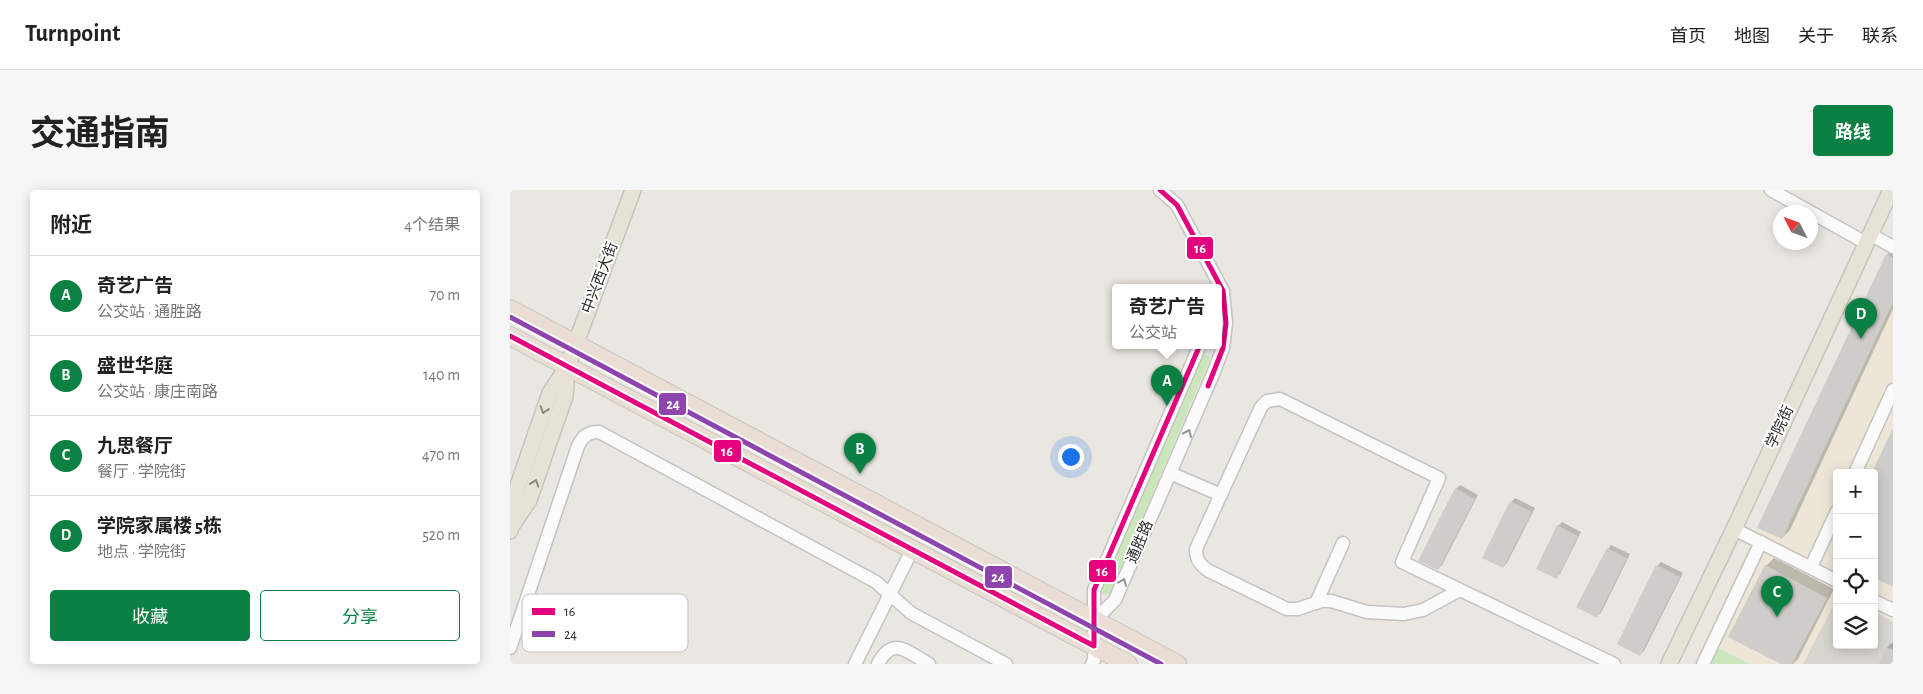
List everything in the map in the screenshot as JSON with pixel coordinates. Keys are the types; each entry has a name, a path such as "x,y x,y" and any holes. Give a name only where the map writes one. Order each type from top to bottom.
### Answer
{"highway":[{"path":"510,309 1177,664"},
{"path":"510,336 1128,664"}],"main road":[{"name":"中兴西大街","path":"511,528 514,496 543,412 550,393 567,367 633,190"},
{"name":"学院街","path":"1669,664 1734,529 1891,190"}],"street":[{"name":"通胜路","path":"1160,190 1177,205 1215,284"},
{"path":"1770,190 1868,239 1893,247"},
{"name":"通胜路","path":"1095,620 1115,600 1213,374 1223,348 1226,323 1222,302"},
{"name":"通胜路","path":"1095,620 1094,590 1198,349"},
{"path":"1857,469 1893,390"},
{"path":"1460,590 1424,610 1404,614 1367,612 1331,601 1287,609 1201,566 1196,558 1196,549 1261,407 1267,401 1280,399 1439,478 1402,562 1614,664"},
{"path":"528,594 582,437 590,432 606,434 876,582 911,613 1006,664"},
{"path":"1170,473 1221,495"},
{"path":"1811,567 1836,514"},
{"path":"1734,529 1833,579"},
{"path":"1703,664 1761,542"},
{"path":"1316,603 1343,543"},
{"path":"855,664 912,550"},
{"path":"1878,602 1893,610"},
{"path":"510,648 522,612"},
{"path":"1092,664 1094,660 1095,620"},
{"path":"878,664 884,652 898,647 929,664"}],"shaded area":[{"path":"1893,302 1893,664 1691,664 1757,528 1782,539"},
{"path":"1833,607 1833,649 1878,649 1878,613 1893,622 1893,650 1886,647 1878,664 1803,664"}],"green space":[{"path":"1202,353 1209,356 1210,359 1110,593 1106,595 1100,592"},
{"path":"1716,647 1750,664 1708,664"}],"building":[{"path":"1886,254 1893,258 1893,302 1782,539 1757,528"},
{"path":"1893,428 1893,587 1878,580 1878,469 1874,468"},
{"path":"1455,488 1475,499 1438,570 1418,561"},
{"path":"1510,501 1532,512 1503,568 1482,558"},
{"path":"1557,525 1578,536 1557,579 1536,569"},
{"path":"1607,548 1627,558 1597,618 1576,607"},
{"path":"1656,565 1680,577 1640,656 1617,644"},
{"path":"1765,565 1827,598 1792,664 1781,664 1728,637"},
{"path":"1886,647 1893,650 1893,664 1878,664"}],"transit line":[{"name":"16","path":"1160,190 1177,205 1219,284"},
{"name":"16","path":"1208,386 1223,348 1226,323 1222,289"},
{"name":"24","path":"510,317 1161,664"},
{"name":"16","path":"510,336 1094,646 1094,590 1198,349"}],"place":[{"name":"学院家属楼 5栋","path":"1861,339"},
{"name":"奇艺广告","path":"1167,406"},
{"name":"盛世华庭","path":"860,474"},
{"name":"九思餐厅","path":"1777,617"}]}
